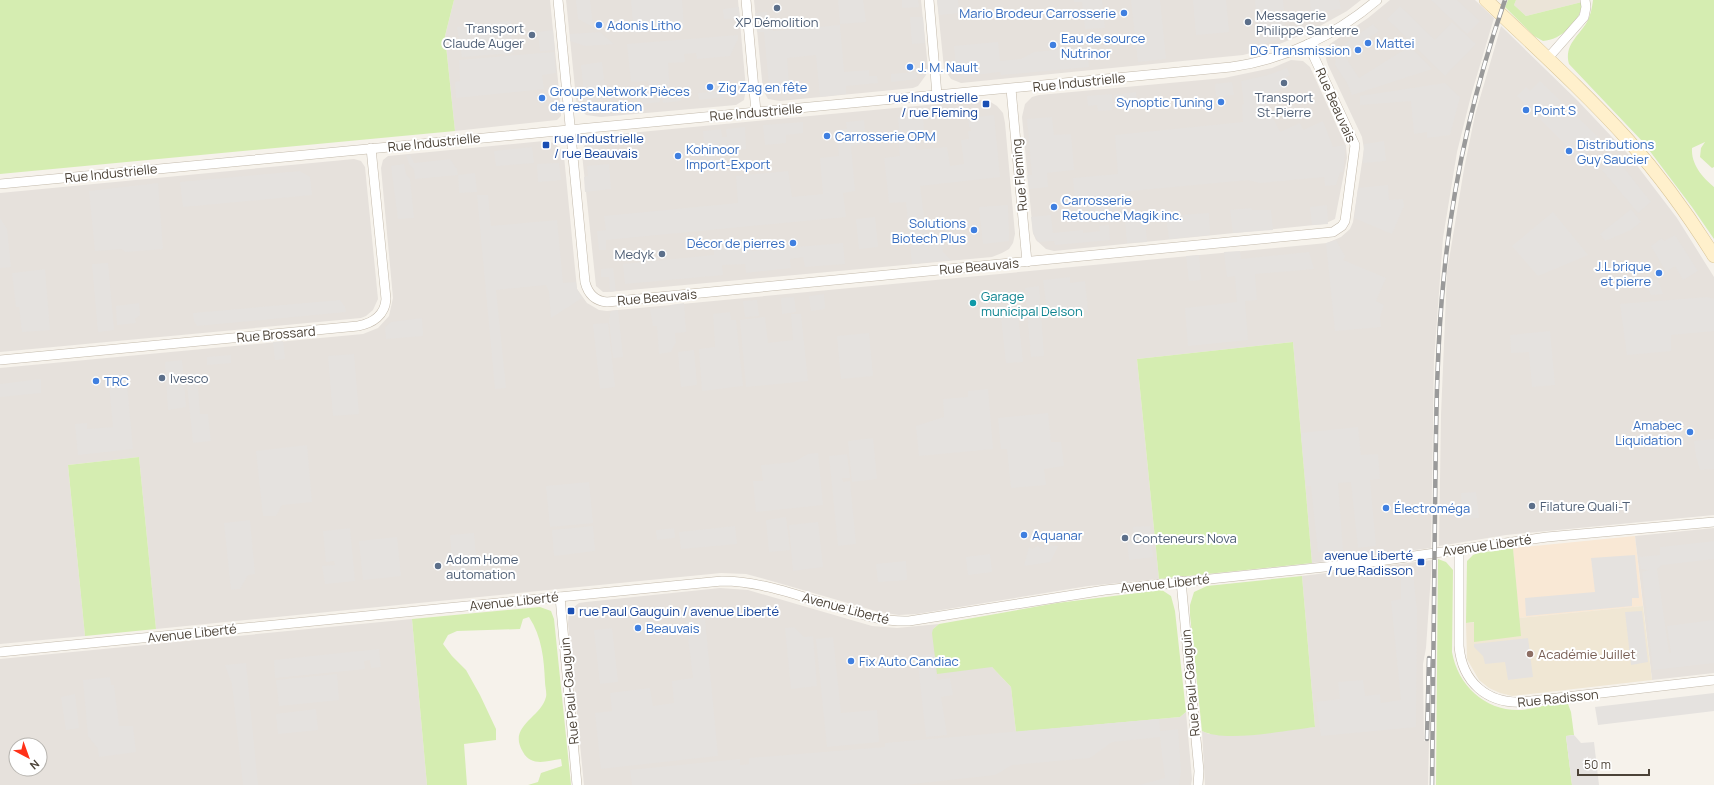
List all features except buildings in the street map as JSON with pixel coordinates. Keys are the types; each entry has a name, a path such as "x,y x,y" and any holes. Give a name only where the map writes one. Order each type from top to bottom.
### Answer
{"street":[{"name":"Rue Beauvais","path":"558,0 585,282 591,295 601,301 1327,234 1338,230 1344,221 1355,146 1308,44"},
{"path":"746,0 756,112"},
{"path":"929,0 937,95"},
{"name":"Rue Industrielle","path":"0,184 571,129 1011,89 1236,66 1273,57 1308,44 1342,25 1377,0"},
{"path":"1486,0 1601,110 1643,158 1690,219 1714,256"},
{"path":"1548,58 1584,17 1586,12 1585,0"},
{"name":"Rue Fleming","path":"1011,89 1027,262"},
{"name":"Rue Brossard","path":"0,360 358,326 370,323 383,311 386,298 371,148"},
{"name":"Avenue Liberté","path":"0,652 706,582 736,581 767,587 879,619 898,621 1083,592 1372,562 1548,537 1714,522"},
{"name":"Rue Radisson","path":"1459,550 1459,646 1461,662 1471,681 1487,695 1504,702 1523,702 1714,680"},
{"name":"Rue Paul-Gauguin","path":"1181,582 1199,771 1198,785"},
{"name":"Rue Paul-Gauguin","path":"560,597 577,785"}],"shaded area":[{"path":"454,0 550,0 561,111 561,116 557,120 455,131 445,36"},
{"path":"566,0 738,0 746,89 744,100 736,105 601,117 586,115 577,105"},
{"path":"576,0 590,0 593,27 578,19"},
{"path":"631,0 682,0 684,27 634,33"},
{"path":"754,0 921,0 928,68 926,75 918,86 913,88 780,101 768,99 763,90"},
{"path":"838,0 863,0 866,22 840,24"},
{"path":"902,0 918,0 919,7 902,8"},
{"path":"937,0 1361,0 1347,11 1311,31 1270,48 1243,55 961,83 951,79 944,68"},
{"path":"937,0 958,0 959,13 939,15"},
{"path":"1074,0 1102,0 1105,28 1085,29 1082,2 1074,2"},
{"path":"1131,0 1160,0 1166,59 1138,62"},
{"path":"1193,0 1226,0 1229,32 1196,35"},
{"path":"1255,0 1283,0 1286,36 1259,46"},
{"path":"1310,0 1339,0 1341,9 1311,13"},
{"path":"1390,0 1475,0 1494,18 1472,92 1457,152 1443,238 1434,360 1431,548 1312,563 1293,342 1137,359 1159,579 1088,586 917,614 899,615 879,612 746,574 721,573 156,629 139,457 68,465 85,636 0,644 0,368 363,334 378,328 389,316 393,298 381,168 383,160 388,156 544,141 554,143 562,150 564,156 577,289 587,303 599,310 607,311 1327,243 1341,237 1350,229 1353,222 1364,149 1362,137 1328,65 1326,59 1327,50 1330,44 1368,18"},
{"path":"1431,0 1457,0 1480,21 1467,34"},
{"path":"1516,0 1581,0 1582,2 1526,16 1514,5"},
{"path":"1400,6 1435,40 1452,22 1476,44 1445,76 1387,19"},
{"path":"739,7 740,18 724,19 723,9"},
{"path":"767,12 768,21 772,21 773,31 840,25 844,72 869,70 869,76 877,76 878,83 846,86 846,94 820,97 816,55 787,58 789,84 769,85 764,32 757,32 755,13"},
{"path":"910,17 923,17 925,43 912,44"},
{"path":"511,21 514,53 462,57 457,27"},
{"path":"1373,24 1379,31 1344,55 1359,78 1410,46 1432,69 1352,95 1347,83 1335,65 1336,58 1332,53"},
{"path":"1501,26 1578,101 1629,155 1677,218 1714,277 1714,515 1506,535 1439,546 1441,415 1447,272 1464,169 1475,115"},
{"path":"553,30 555,50 540,51 538,32"},
{"path":"600,32 614,44 585,46 570,41 570,34"},
{"path":"738,35 738,39 730,56 697,59 696,53 684,54 685,62 668,63 670,93 650,95 648,81 631,82 627,44"},
{"path":"998,42 1000,61 1021,59 1034,52 1087,47 1089,67 1001,75 1000,72 964,76 956,66 954,46"},
{"path":"554,52 556,73 542,75 544,89 456,98 455,82 460,81 459,60"},
{"path":"1291,60 1303,61 1310,67 1346,146 1347,158 1335,219 1324,224 1054,251 1046,249 1036,240 1033,233 1022,117 1025,104 1032,97 1039,95 1224,78 1272,68"},
{"path":"602,62 606,97 585,103 581,65"},
{"path":"1287,68 1290,75 1280,80 1283,88 1264,97 1264,99 1280,132 1300,123 1303,130 1323,121 1333,147 1346,145 1343,172 1340,172 1336,185 1325,186 1324,177 1260,183 1248,180 1120,192 1122,211 1081,215 1080,200 1075,200 1073,178 1118,174 1115,135 1243,122 1242,105 1244,104 1241,81 1268,75"},
{"path":"916,72 917,79 891,82 891,74"},
{"path":"1540,81 1600,139 1581,160 1517,96 1526,87 1530,91"},
{"path":"1232,82 1234,95 1216,97 1215,84"},
{"path":"1445,83 1460,97 1450,135 1427,138 1427,132 1414,134 1411,101 1360,105 1360,96"},
{"path":"723,91 724,97 699,100 698,93"},
{"path":"1136,92 1137,105 1115,108 1114,95"},
{"path":"1112,94 1113,110 1098,111 1097,105 1088,106 1087,96"},
{"path":"680,95 681,101 663,103 662,97"},
{"path":"659,96 660,102 643,104 642,98"},
{"path":"980,100 989,101 997,106 1003,113 1005,123 1015,234 1013,243 1009,249 1002,253 992,257 608,292 603,292 596,286 582,154 584,146 591,139 598,136"},
{"path":"923,114 923,138 915,138 916,150 947,147 950,166 964,164 961,140 969,139 968,131 971,131 971,127 969,127 968,118 994,115 1000,177 920,186 926,232 931,236 941,235 943,252 951,260 912,264 906,202 889,203 884,158 900,156 897,131 899,128 898,117"},
{"path":"1052,117 1054,135 1071,134 1074,170 1047,173 1048,187 1029,189 1027,175 1032,175 1027,119"},
{"path":"864,120 866,144 851,146 855,191 843,193 846,217 606,240 606,250 599,250 597,231 606,230 604,216 738,203 736,176 788,171 792,197 823,194 820,158 839,156 837,130 847,129 846,122"},
{"path":"803,122 803,133 786,135 786,143 765,145 763,125"},
{"path":"745,127 746,149 705,153 703,131 721,129 722,137 727,137 726,129"},
{"path":"1384,141 1386,161 1363,163 1364,144"},
{"path":"532,147 534,163 496,166 494,151"},
{"path":"406,155 410,155 414,163 450,159 457,169 458,175 415,179 414,170 409,164"},
{"path":"1616,158 1651,202 1638,213 1602,170"},
{"path":"354,159 361,161 365,167 378,299 373,310 366,316 361,318 0,352 0,193"},
{"path":"559,163 561,180 538,182 537,164"},
{"path":"404,164 406,174 410,179 414,218 398,219 391,166"},
{"path":"609,164 611,189 585,192 584,177 588,176 587,166"},
{"path":"300,171 310,177 312,195 183,207 180,182"},
{"path":"475,173 477,192 459,193 458,175"},
{"path":"158,183 163,249 125,252 122,249 95,251 89,191"},
{"path":"1388,185 1389,200 1403,199 1404,206 1392,234 1354,218 1358,188"},
{"path":"477,195 488,195 491,226 557,220 563,283 576,282 577,289 582,298 551,318 549,292 546,285 496,290 506,388 495,389"},
{"path":"1008,205 1009,241 983,244 979,207"},
{"path":"1327,205 1328,224 1312,225 1310,207"},
{"path":"1251,208 1252,210 1271,210 1273,230 1233,233 1230,210"},
{"path":"1631,209 1641,222 1631,230 1605,241 1600,234"},
{"path":"1553,212 1588,255 1538,276 1512,246"},
{"path":"1209,213 1210,235 1169,239 1166,216"},
{"path":"1051,215 1053,233 1083,230 1083,233 1100,231 1099,226 1109,225 1110,240 1055,245 1054,241 1038,242 1033,233 1031,217"},
{"path":"875,217 878,247 859,249 856,219"},
{"path":"0,218 7,229 11,267 0,268"},
{"path":"1145,218 1147,242 1127,243 1125,220"},
{"path":"1675,235 1698,271 1683,280 1675,266 1666,272 1651,246 1662,238 1664,241"},
{"path":"1336,240 1345,256 1343,260 1386,278 1376,301 1384,305 1380,317 1381,327 1335,331 1326,243"},
{"path":"843,243 845,264 805,267 803,257 790,259 791,268 746,273 745,264 722,265 723,275 625,284 623,264 714,255 714,247 751,244 752,251"},
{"path":"1240,251 1241,259 1309,252 1314,269 1255,274 1257,300 1245,301 1248,340 1188,346 1185,308 1237,302 1235,276 1227,277 1224,252"},
{"path":"1199,255 1201,280 1189,281 1186,256"},
{"path":"108,263 114,330 98,332 92,264"},
{"path":"613,268 616,291 610,292 609,277 601,277 601,269"},
{"path":"45,269 50,330 22,332 19,307 16,307 12,273"},
{"path":"1070,277 1070,283 1085,281 1088,310 1047,313 1043,280"},
{"path":"1657,278 1663,294 1651,295 1646,282"},
{"path":"1039,286 1044,356 1031,357 1025,288"},
{"path":"824,294 825,309 811,311 809,296"},
{"path":"794,297 796,312 782,314 781,298"},
{"path":"1707,297 1714,299 1714,331 1671,335 1671,351 1627,355 1620,304"},
{"path":"340,300 345,307 346,312 197,326 194,321 193,313"},
{"path":"757,300 759,316 745,317 743,301"},
{"path":"139,303 140,315 135,319 136,323 117,325 116,306"},
{"path":"684,303 686,332 675,333 676,342 671,352 659,354 657,326 653,326 650,309 671,307 671,305"},
{"path":"618,310 623,357 613,358 609,320 611,311"},
{"path":"730,312 731,320 736,320 743,386 702,391 699,349 715,347 713,314"},
{"path":"791,314 801,314 808,381 746,387 740,320 765,317 768,343 793,340"},
{"path":"1018,315 1023,362 1006,363 1001,317"},
{"path":"422,318 423,336 386,339 385,327 391,322"},
{"path":"608,323 615,387 600,389 593,324"},
{"path":"1550,331 1555,385 1532,387 1529,352 1511,353 1510,335"},
{"path":"869,333 873,376 841,379 837,336"},
{"path":"283,341 285,359 275,360 273,342"},
{"path":"694,350 697,385 681,387 678,352"},
{"path":"354,354 359,414 333,416 328,356"},
{"path":"231,355 231,363 207,365 207,357"},
{"path":"182,360 186,407 168,410 165,362"},
{"path":"126,373 133,449 78,455 75,424 87,423 87,429 113,427 108,375"},
{"path":"197,373 200,414 208,414 211,441 193,443 186,374"},
{"path":"41,379 41,393 0,397 0,384"},
{"path":"988,389 993,449 919,456 916,426 944,417 943,399 968,397 968,391"},
{"path":"1048,413 1051,442 1061,442 1064,466 1044,469 1046,485 1011,488 1007,449 1001,449 998,418"},
{"path":"1358,427 1361,455 1378,454 1380,479 1370,480 1376,546 1358,548 1351,482 1338,483 1343,550 1318,552 1311,486 1306,486 1301,433"},
{"path":"873,438 877,479 852,482 848,441"},
{"path":"1714,439 1714,469 1700,470 1694,441"},
{"path":"307,445 312,502 282,505 276,516 263,516 256,451"},
{"path":"818,453 823,505 756,512 753,481 763,481 761,465 794,462 808,454"},
{"path":"847,454 850,478 842,478 843,482 850,481 856,544 838,546 829,456"},
{"path":"589,482 593,523 550,527 546,486"},
{"path":"1476,492 1479,518 1463,519 1461,493"},
{"path":"786,517 790,550 769,552 766,520"},
{"path":"250,520 255,574 248,575 240,589 231,590 224,523"},
{"path":"818,522 823,567 793,571 789,525"},
{"path":"593,526 595,551 554,556 552,530"},
{"path":"735,526 737,544 681,549 679,532"},
{"path":"1150,526 1153,557 1129,560 1127,542 1134,541 1133,527"},
{"path":"350,528 355,581 325,584 322,566 335,565 334,561 326,562 323,531"},
{"path":"674,528 675,538 657,540 656,530"},
{"path":"1714,528 1714,673 1652,680 1635,536"},
{"path":"474,533 477,568 453,571 450,535"},
{"path":"1635,536 1643,606 1519,618 1513,548"},
{"path":"397,537 401,576 363,580 359,541"},
{"path":"1714,541 1714,559 1662,565 1657,569 1669,653 1671,653 1667,626 1714,620 1714,663 1653,670 1642,572 1649,570 1641,569 1639,557 1660,555 1660,547"},
{"path":"1046,545 1058,546 1050,562 1024,566 1029,547 1032,549 1038,546 1043,550"},
{"path":"990,554 992,572 968,575 966,557"},
{"path":"1635,555 1639,598 1632,598 1632,606 1526,616 1525,598 1595,592 1591,558"},
{"path":"1432,560 1426,648 1423,664 1424,741 1429,741 1428,785 1205,785 1202,731 1209,734 1315,727 1302,576"},
{"path":"906,561 907,580 878,582 876,564"},
{"path":"1413,573 1417,610 1416,727 1321,736 1316,702 1340,699 1338,682 1363,680 1365,696 1380,694 1381,703 1401,700 1391,601 1401,599 1401,574"},
{"path":"720,588 748,590 872,626 897,628 939,624 933,629 992,667 1011,687 1016,732 1180,717 1186,712 1192,779 1191,785 584,785 568,623 569,611 579,603"},
{"name":"Académie Juillet","path":"1643,606 1652,680 1512,696 1489,688 1479,680 1467,659 1466,623"},
{"path":"1642,611 1648,662 1631,665 1625,612"},
{"path":"412,619 427,785 0,785 0,659"},
{"path":"705,619 718,756 601,769 595,713 612,711 610,693 650,688 653,706 674,703 672,681 693,678 686,621"},
{"path":"794,627 804,637 813,636 817,686 791,689 785,628"},
{"path":"612,628 618,682 600,684 594,630"},
{"path":"833,637 841,713 877,710 879,742 827,747 816,639"},
{"path":"1528,638 1533,677 1508,680 1505,662 1485,664 1483,656 1474,647 1474,644"},
{"path":"379,649 381,667 371,668 370,660 364,661 365,669 275,678 274,660"},
{"path":"934,654 937,680 950,678 953,695 941,697 947,735 926,737 917,656"},
{"path":"246,663 258,785 243,785 232,684 225,665"},
{"path":"337,674 339,700 279,706 276,680"},
{"path":"110,677 111,685 114,685 119,726 133,726 136,752 99,757 98,749 88,736 83,680"},
{"path":"1714,693 1714,711 1598,725 1595,707"},
{"path":"75,694 79,728 66,730 61,697"},
{"path":"316,709 318,730 278,734 276,714"},
{"path":"1159,719 1160,731 1178,729 1181,771 1179,785 1139,785 1165,778 1160,737 1112,742 1090,758 1012,765 995,775 904,785 632,785 630,770 740,759 740,765 749,764 749,758 885,747 885,743"},
{"path":"1574,735 1581,743 1594,742 1599,785 1572,785 1566,736"}],"green space":[{"path":"0,0 454,0 445,36 455,131 0,174"},
{"path":"1508,0 1516,0 1514,5 1526,16 1582,2 1578,16 1569,28 1557,37 1543,41 1534,36 1505,7"},
{"path":"1593,0 1714,0 1714,167 1712,168 1700,157 1701,148 1705,142 1692,148 1692,154 1698,170 1714,187 1714,239 1643,142 1569,64 1568,52 1570,46 1588,19"},
{"path":"1293,342 1312,563 1159,579 1137,359"},
{"path":"139,457 156,629 85,636 68,465"},
{"path":"1513,548 1521,636 1474,642 1474,622 1466,623 1467,561 1473,555 1478,553"},
{"path":"1438,559 1446,562 1453,570 1452,652 1460,676 1467,686 1476,694 1497,707 1522,710 1563,703 1568,704 1571,712 1574,735 1566,736 1572,785 1436,785"},
{"path":"1302,576 1315,727 1241,736 1226,736 1202,731 1190,615 1190,605 1194,592 1207,586"},
{"path":"1162,590 1171,596 1175,611 1186,712 1180,717 1016,732 1011,687 992,667 937,674 932,633 933,629 939,624 1057,603"},
{"path":"540,607 551,611 554,619 571,785 528,785 538,782 541,773 562,766 561,759 545,762 530,760 526,757 519,743 519,735 522,729 538,711 546,697 542,648 537,632 529,617 523,619 520,629 457,631 448,635 443,644 452,656 466,670 480,695 496,729 496,740 464,744 467,785 427,785 412,619"}],"railway":[{"path":"1432,785 1436,422 1441,304 1453,205 1466,136 1474,101 1505,0"},
{"path":"1427,739 1429,658"}],"place":[{"name":"XP Démolition","path":"777,8"},
{"name":"Mario Brodeur Carrosserie","path":"1124,13"},
{"name":"Messagerie Philippe Santerre","path":"1248,22"},
{"name":"Adonis Litho","path":"599,25"},
{"name":"Transport Claude Auger","path":"532,35"},
{"name":"Mattei","path":"1368,43"},
{"name":"Eau de source Nutrinor","path":"1053,45"},
{"name":"DG Transmission","path":"1358,50"},
{"name":"J. M. Nault","path":"910,67"},
{"name":"Transport St-Pierre","path":"1284,83"},
{"name":"Zig Zag en fête","path":"710,87"},
{"name":"Groupe Network Pièces de restauration","path":"542,98"},
{"name":"Synoptic Tuning","path":"1221,102"},
{"name":"rue Industrielle / rue Fleming","path":"986,104"},
{"name":"Point S","path":"1526,110"},
{"name":"Carrosserie OPM","path":"827,136"},
{"name":"rue Industrielle / rue Beauvais","path":"546,145"},
{"name":"Distributions Guy Saucier","path":"1569,151"},
{"name":"Kohinoor Import-Export","path":"678,156"},
{"name":"Carrosserie Retouche Magik inc.","path":"1054,207"},
{"name":"Solutions Biotech Plus","path":"974,230"},
{"name":"Décor de pierres","path":"793,243"},
{"name":"Medyk","path":"662,254"},
{"name":"J.L brique et pierre","path":"1659,273"},
{"name":"Garage municipal Delson","path":"973,303"},
{"name":"Ivesco","path":"162,378"},
{"name":"TRC","path":"96,381"},
{"name":"Amabec Liquidation","path":"1690,432"},
{"name":"Filature Quali-T","path":"1532,506"},
{"name":"Électroméga","path":"1386,508"},
{"name":"Aquanar","path":"1024,535"},
{"name":"Conteneurs Nova","path":"1125,538"},
{"name":"avenue Liberté / rue Radisson","path":"1421,562"},
{"name":"Adom Home automation","path":"438,566"},
{"name":"rue Paul Gauguin / avenue Liberté","path":"571,611"},
{"name":"Beauvais","path":"638,628"},
{"name":"Académie Juillet","path":"1530,654"},
{"name":"Fix Auto Candiac","path":"851,661"}]}
